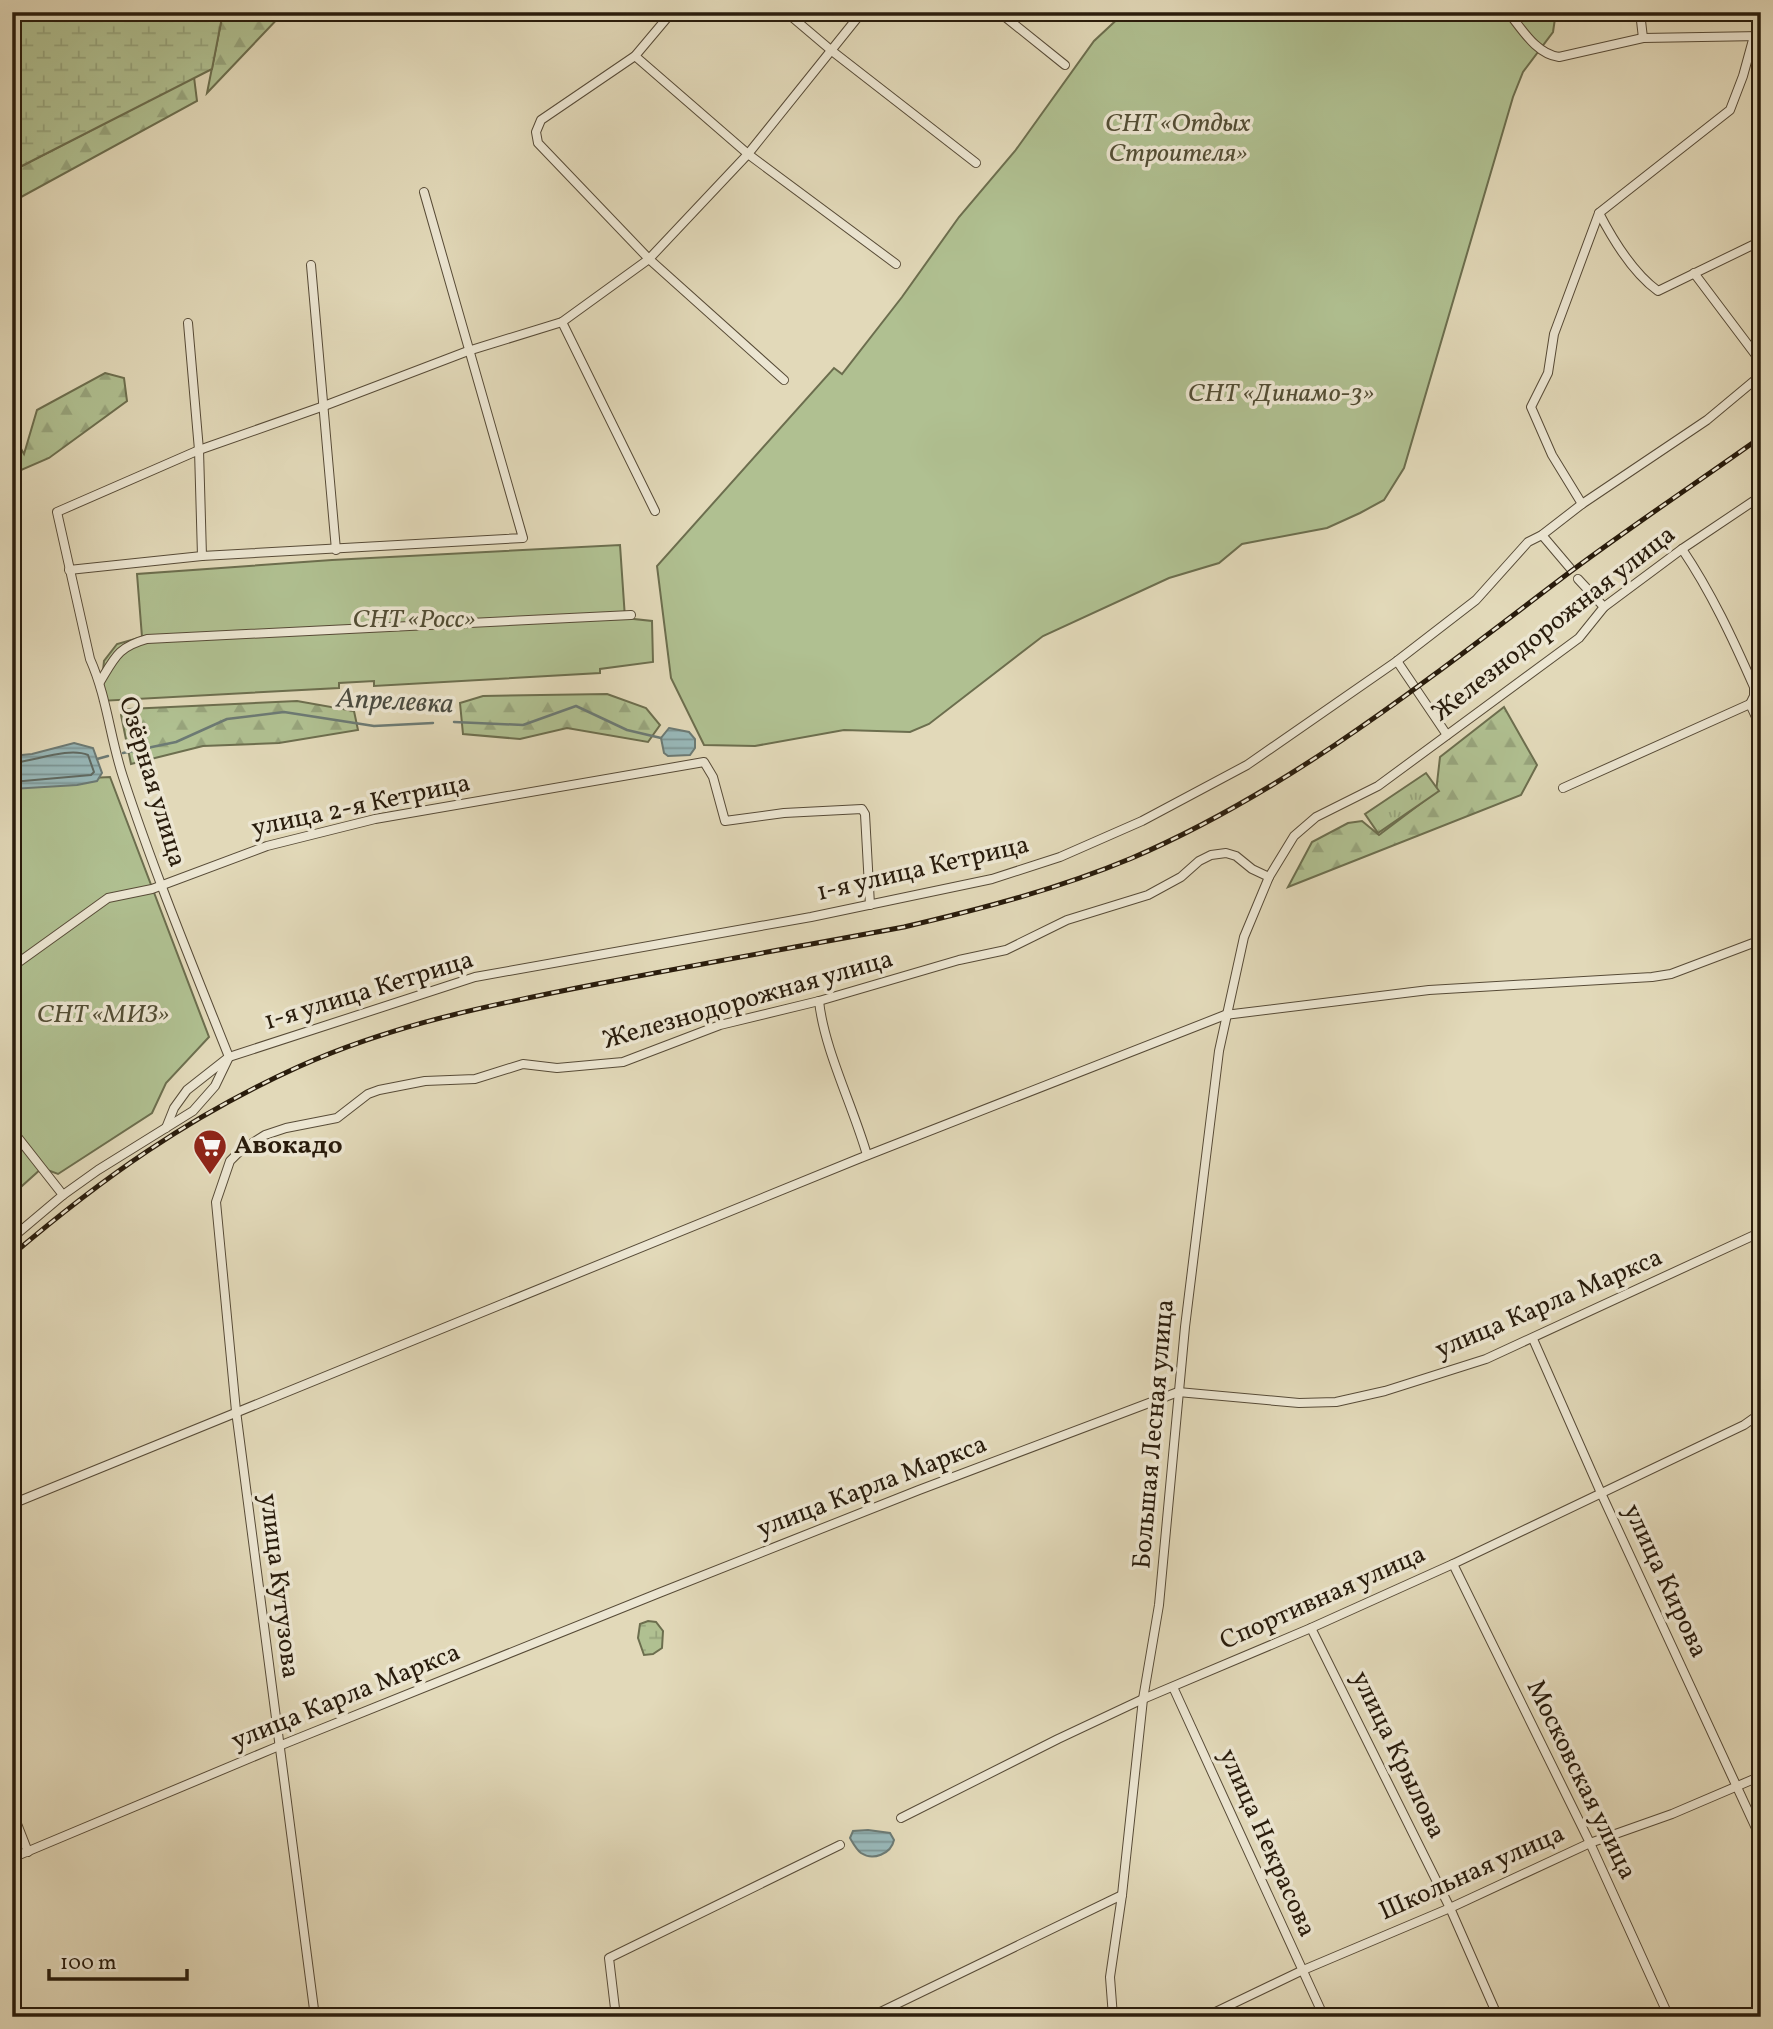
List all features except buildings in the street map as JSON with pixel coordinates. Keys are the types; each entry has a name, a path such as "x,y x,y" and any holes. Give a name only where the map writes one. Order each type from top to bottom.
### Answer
{"street":[{"path":"672,12 635,56 541,120 536,132 538,143 649,258 784,380"},
{"path":"786,12 976,163"},
{"path":"199,450 468,351 562,322 649,258 748,154 862,12"},
{"path":"999,12 1065,65"},
{"path":"1508,12 1540,51 1548,56 1559,57 1643,38 1757,36 1730,110 1599,213 1554,334 1548,373 1531,407 1552,455 1582,504"},
{"path":"1640,12 1643,38"},
{"path":"635,56 748,154 896,264"},
{"path":"69,570 202,556 523,538 424,192"},
{"path":"1599,213 1645,282 1658,291 1761,241"},
{"path":"311,265 335,550"},
{"path":"1694,273 1761,362"},
{"path":"562,322 655,511"},
{"path":"188,323 199,450 202,556"},
{"name":"1-я улица Кетрица","path":"229,1057 475,977 870,905 992,879 1060,857 1142,821 1247,765 1397,661 1476,600 1528,542 1542,535 1582,504 1707,420 1761,375"},
{"name":"Озёрная улица","path":"199,450 57,512 90,659 100,682 113,745 160,884 229,1057"},
{"name":"Железнодорожная улица","path":"1277,863 1294,836 1317,817 1378,786 1579,638 1604,607 1682,549 1761,496"},
{"path":"1542,535 1570,568"},
{"path":"1682,549 1700,575 1727,626 1754,687 1750,704"},
{"path":"1578,579 1604,607"},
{"path":"100,682 114,657 129,644 147,639 631,615"},
{"path":"1397,661 1447,735"},
{"path":"1563,788 1761,699"},
{"path":"1750,704 1761,728"},
{"name":"улица 2-я Кетрица","path":"12,967 108,898 152,888 267,846 374,819 704,762 713,777 725,821 784,813 862,809 870,905"},
{"name":"Железнодорожная улица","path":"230,1161 240,1150 265,1135 337,1118 368,1094 379,1090 414,1083 475,1079 523,1064 552,1068 623,1062 720,1025 819,1001 959,960 1006,950 1067,920 1148,895 1181,877 1210,855 1226,853 1236,856 1252,869 1269,877"},
{"name":"Большая Лесная улица","path":"1113,2017 1110,1976 1122,1895 1143,1699 1159,1605 1178,1392 1217,1065 1225,1015 1244,937 1277,863"},
{"path":"12,1504 867,1155 1225,1015 1429,990 1651,977 1671,974 1761,940"},
{"path":"819,1001 822,1025 867,1155"},
{"path":"166,1128 174,1108 187,1090 229,1057"},
{"path":"12,1238 98,1170 193,1111 215,1086 229,1057"},
{"path":"12,1129 63,1195"},
{"name":"улица Кутузова","path":"230,1161 216,1202 236,1411 315,2017"},
{"name":"улица Карла Маркса","path":"12,1858 279,1746 906,1495 1178,1392 1299,1404 1336,1402 1385,1391 1486,1359 1761,1232"},
{"name":"улица Кирова","path":"1533,1339 1761,1839"},
{"name":"Спортивная улица","path":"901,1818 1058,1739 1452,1563 1744,1425 1761,1413"},
{"name":"Московская улица","path":"1452,1563 1590,1843 1669,2017"},
{"name":"улица Крылова","path":"1311,1628 1450,1908 1498,2017"},
{"name":"улица Некрасова","path":"1173,1686 1324,2017"},
{"name":"Школьная улица","path":"1205,2017 1301,1971 1450,1908 1590,1843 1672,1815 1761,1776"},
{"path":"12,1811 28,1852"},
{"path":"616,2017 610,1958 840,1845"},
{"path":"870,2017 1122,1895"}],"green space":[{"path":"12,12 223,12 212,69 12,171"},
{"path":"223,12 284,12 207,93"},
{"path":"1125,12 1556,12 1553,32 1523,72 1513,97 1404,468 1384,500 1360,513 1327,528 1242,544 1219,563 1169,578 1043,636 929,724 910,732 844,730 755,746 704,745 671,678 657,566 834,368 842,374 959,217 1015,151 1094,41"},
{"path":"194,77 197,101 12,202 12,171"},
{"path":"105,373 124,378 127,401 49,458 12,474 12,433 24,454 37,410"},
{"name":"СНТ «Росс»","path":"620,545 625,618 652,621 653,662 600,669 600,673 374,686 374,681 339,683 339,688 100,701 104,661 117,644 142,637 137,574 332,560"},
{"path":"607,694 646,708 660,725 648,742 567,728 520,739 463,734 460,703 483,696"},
{"path":"297,701 354,711 358,730 279,743 203,746 131,764 121,715 128,709"},
{"path":"1504,707 1537,765 1521,795 1288,887 1312,842 1348,823 1362,821 1379,835 1436,792 1440,757"},
{"path":"1426,773 1439,791 1378,833 1365,814"},
{"name":"СНТ «МИЗ»","path":"110,777 209,1037 166,1083 152,1113 58,1174 42,1168 12,1195 12,782"},
{"path":"656,1622 663,1631 662,1648 653,1654 644,1655 638,1638 640,1624"}],"water":[{"path":"669,728 689,732 695,739 695,748 690,755 668,756 664,753 661,738"},
{"path":"74,743 93,748 102,773 97,781 77,785 12,789 12,756 32,754"},
{"path":"853,1831 890,1833 894,1840 889,1849 876,1856 859,1851 850,1838"}],"waterway":[{"name":"Апрелевка","path":"454,722 523,725 576,706 627,730 661,738"},
{"name":"Апрелевка","path":"123,753 176,742 227,719 284,712 374,726 433,723"},
{"path":"97,759 108,756"}],"railway":[{"path":"12,1255 79,1200 148,1150 220,1106 298,1067 370,1039 407,1027 521,999 904,927 962,913 1076,879 1132,858 1190,831 1302,767 1355,731 1587,560 1761,437"}],"place":[{"name":"Авокадо","path":"210,1176"}],"park label":[{"name":"СНТ «Отдых Строителя»","path":"1178,139"},
{"name":"СНТ «Динамо-3»","path":"1281,394"}]}
